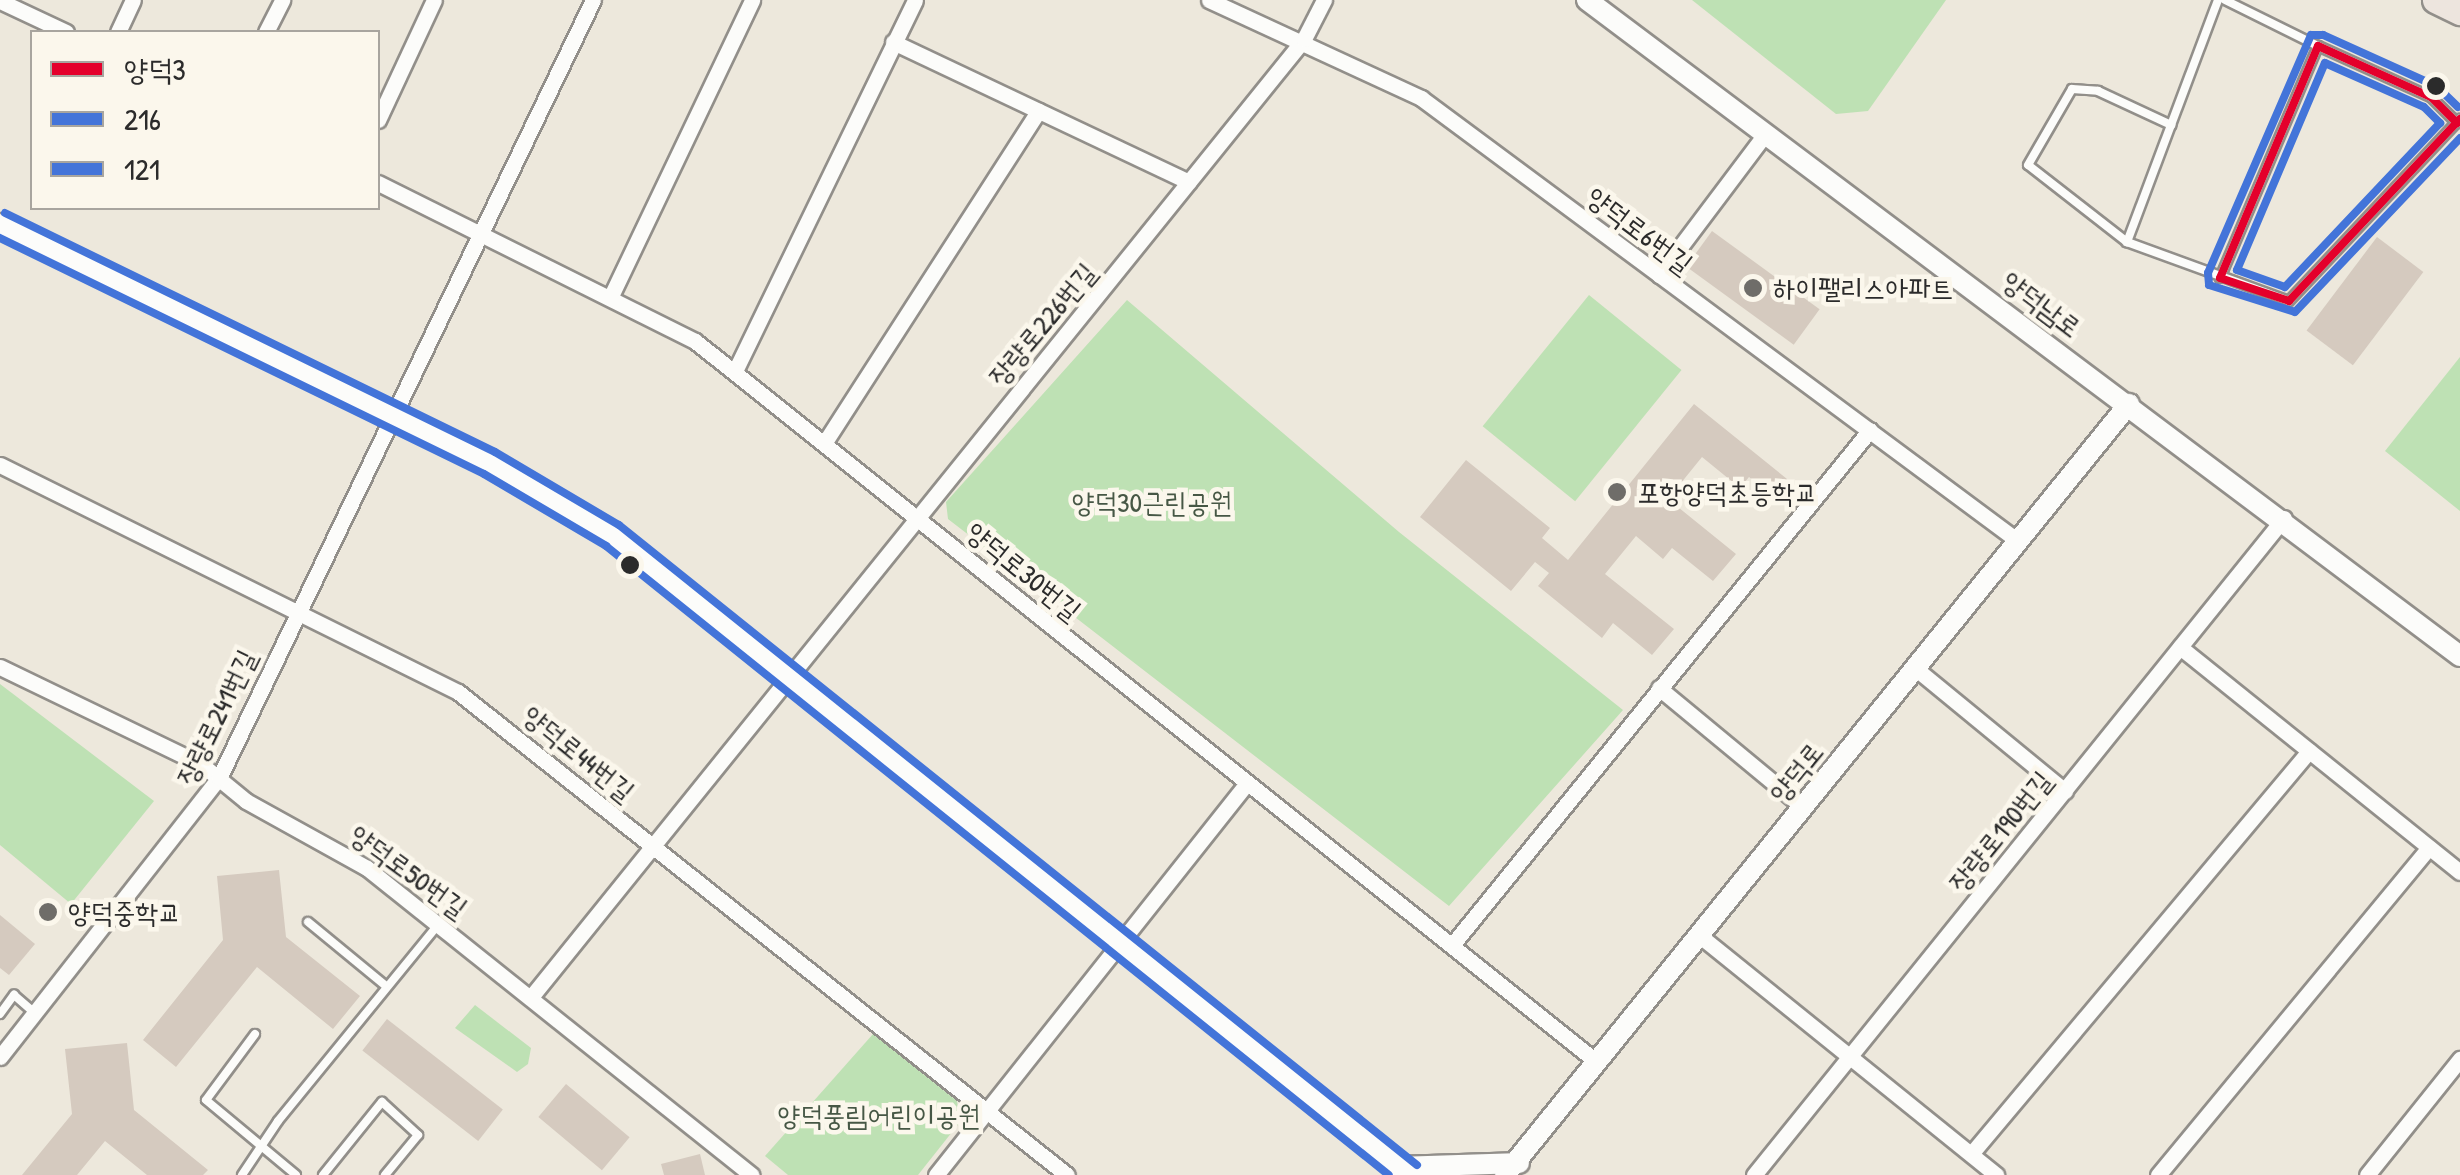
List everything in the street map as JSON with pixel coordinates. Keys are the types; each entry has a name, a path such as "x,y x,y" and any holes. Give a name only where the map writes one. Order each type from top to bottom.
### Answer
{"main road":[{"path":"2435,0 2460,12"}],"street":[{"path":"119,30 134,0"},
{"path":"267,30 282,0"},
{"path":"380,116 434,0"},
{"name":"장량로241번길","path":"0,1057 218,778 295,607 592,0"},
{"path":"611,296 752,0"},
{"path":"736,371 914,0"},
{"name":"양덕로6번길","path":"1209,0 1304,40 1422,98 2018,540"},
{"name":"장량로226번길","path":"531,997 1304,40 1324,0"},
{"name":"양덕남로","path":"1587,0 2284,518 2460,656"},
{"path":"0,2 62,30"},
{"path":"893,42 1189,182"},
{"path":"825,442 1038,111"},
{"path":"1659,275 1766,133"},
{"name":"양덕로30번길","path":"380,185 611,296 736,371 1597,1062"},
{"path":"0,224 389,414 601,528 1119,938 1403,1172 1514,1170"},
{"name":"양덕로","path":"1514,1170 2129,404"},
{"path":"1452,945 1870,430"},
{"name":"양덕로44번길","path":"0,465 295,607 458,692 1067,1175"},
{"name":"장량로190번길","path":"1754,1175 2284,518"},
{"path":"2180,648 2460,872"},
{"name":"양덕로50번길","path":"0,667 218,778 246,801 367,868 751,1175"},
{"path":"1915,668 2065,791"},
{"path":"1658,688 1803,807"},
{"path":"1971,1154 2309,751"},
{"path":"936,1175 1119,938 1247,783"},
{"path":"2158,1175 2429,848"},
{"path":"1699,936 1996,1175"},
{"path":"2367,1175 2460,1059"}],"lane":[{"path":"2126,242 2222,0 2431,97 2458,121 2289,301 2126,242 2028,165 2072,89 2098,91 2171,125"},
{"path":"2220,278 2318,46"},
{"path":"308,922 386,986"},
{"path":"242,1175 386,986 440,923"},
{"path":"0,1014 14,995 35,1013"},
{"path":"255,1034 206,1100 296,1175"},
{"path":"323,1175 382,1102 418,1135 385,1175"}],"green space":[{"path":"1692,0 1946,0 1868,111 1836,114"},
{"path":"1589,295 1681,370 1575,501 1483,426"},
{"name":"양덕30근린공원","path":"1127,300 1399,532 1623,710 1449,906 948,519 946,502"},
{"path":"2460,357 2460,511 2385,451"},
{"path":"0,684 154,801 71,904 0,845"},
{"path":"475,1005 531,1048 528,1064 517,1072 455,1028"},
{"name":"양덕풍림어린이공원","path":"873,1034 957,1101 960,1122 918,1175 788,1175 765,1156"}],"building":[{"name":"하이팰리스아파트","path":"1712,231 1820,309 1794,345 1686,267"},
{"path":"2377,237 2423,272 2353,365 2307,330"},
{"path":"1694,404 1787,479 1773,496 1749,477 1740,488 1702,457 1668,499 1736,554 1713,581 1672,548 1663,559 1636,536 1605,574 1674,629 1652,655 1613,623 1602,638 1538,586 1549,573 1535,562 1511,591 1420,517 1466,460 1550,528 1542,538 1568,560"},
{"path":"279,870 286,937 360,996 333,1029 257,967 176,1067 143,1040 223,940 217,876"},
{"path":"0,915 35,944 9,975 0,968"},
{"path":"387,1019 503,1110 478,1141 362,1051"},
{"path":"127,1043 134,1110 208,1170 203,1175 147,1175 105,1141 77,1175 22,1175 72,1114 65,1049"},
{"path":"566,1084 630,1137 602,1170 538,1117"},
{"path":"700,1154 705,1175 664,1175 661,1164"}],"transit line":[{"name":"216","path":"2458,107 2436,86 2323,35 2311,35 2208,273 2209,285 2295,312 2460,138"},
{"name":"양덕3","path":"2220,278 2318,46 2431,97 2457,123"},
{"name":"121","path":"2325,63 2424,107 2440,123 2285,287 2237,270 2325,63"},
{"name":"양덕3","path":"2220,278 2289,301 2460,119"},
{"name":"121","path":"5,213 495,452 619,525 1417,1165"},
{"name":"216","path":"0,238 484,474 606,546 1389,1175"}],"place":[{"name":"하이팰리스아파트","path":"1753,288"},
{"name":"포항양덕초등학교","path":"1617,492"},
{"name":"양덕중학교","path":"48,912"}]}
